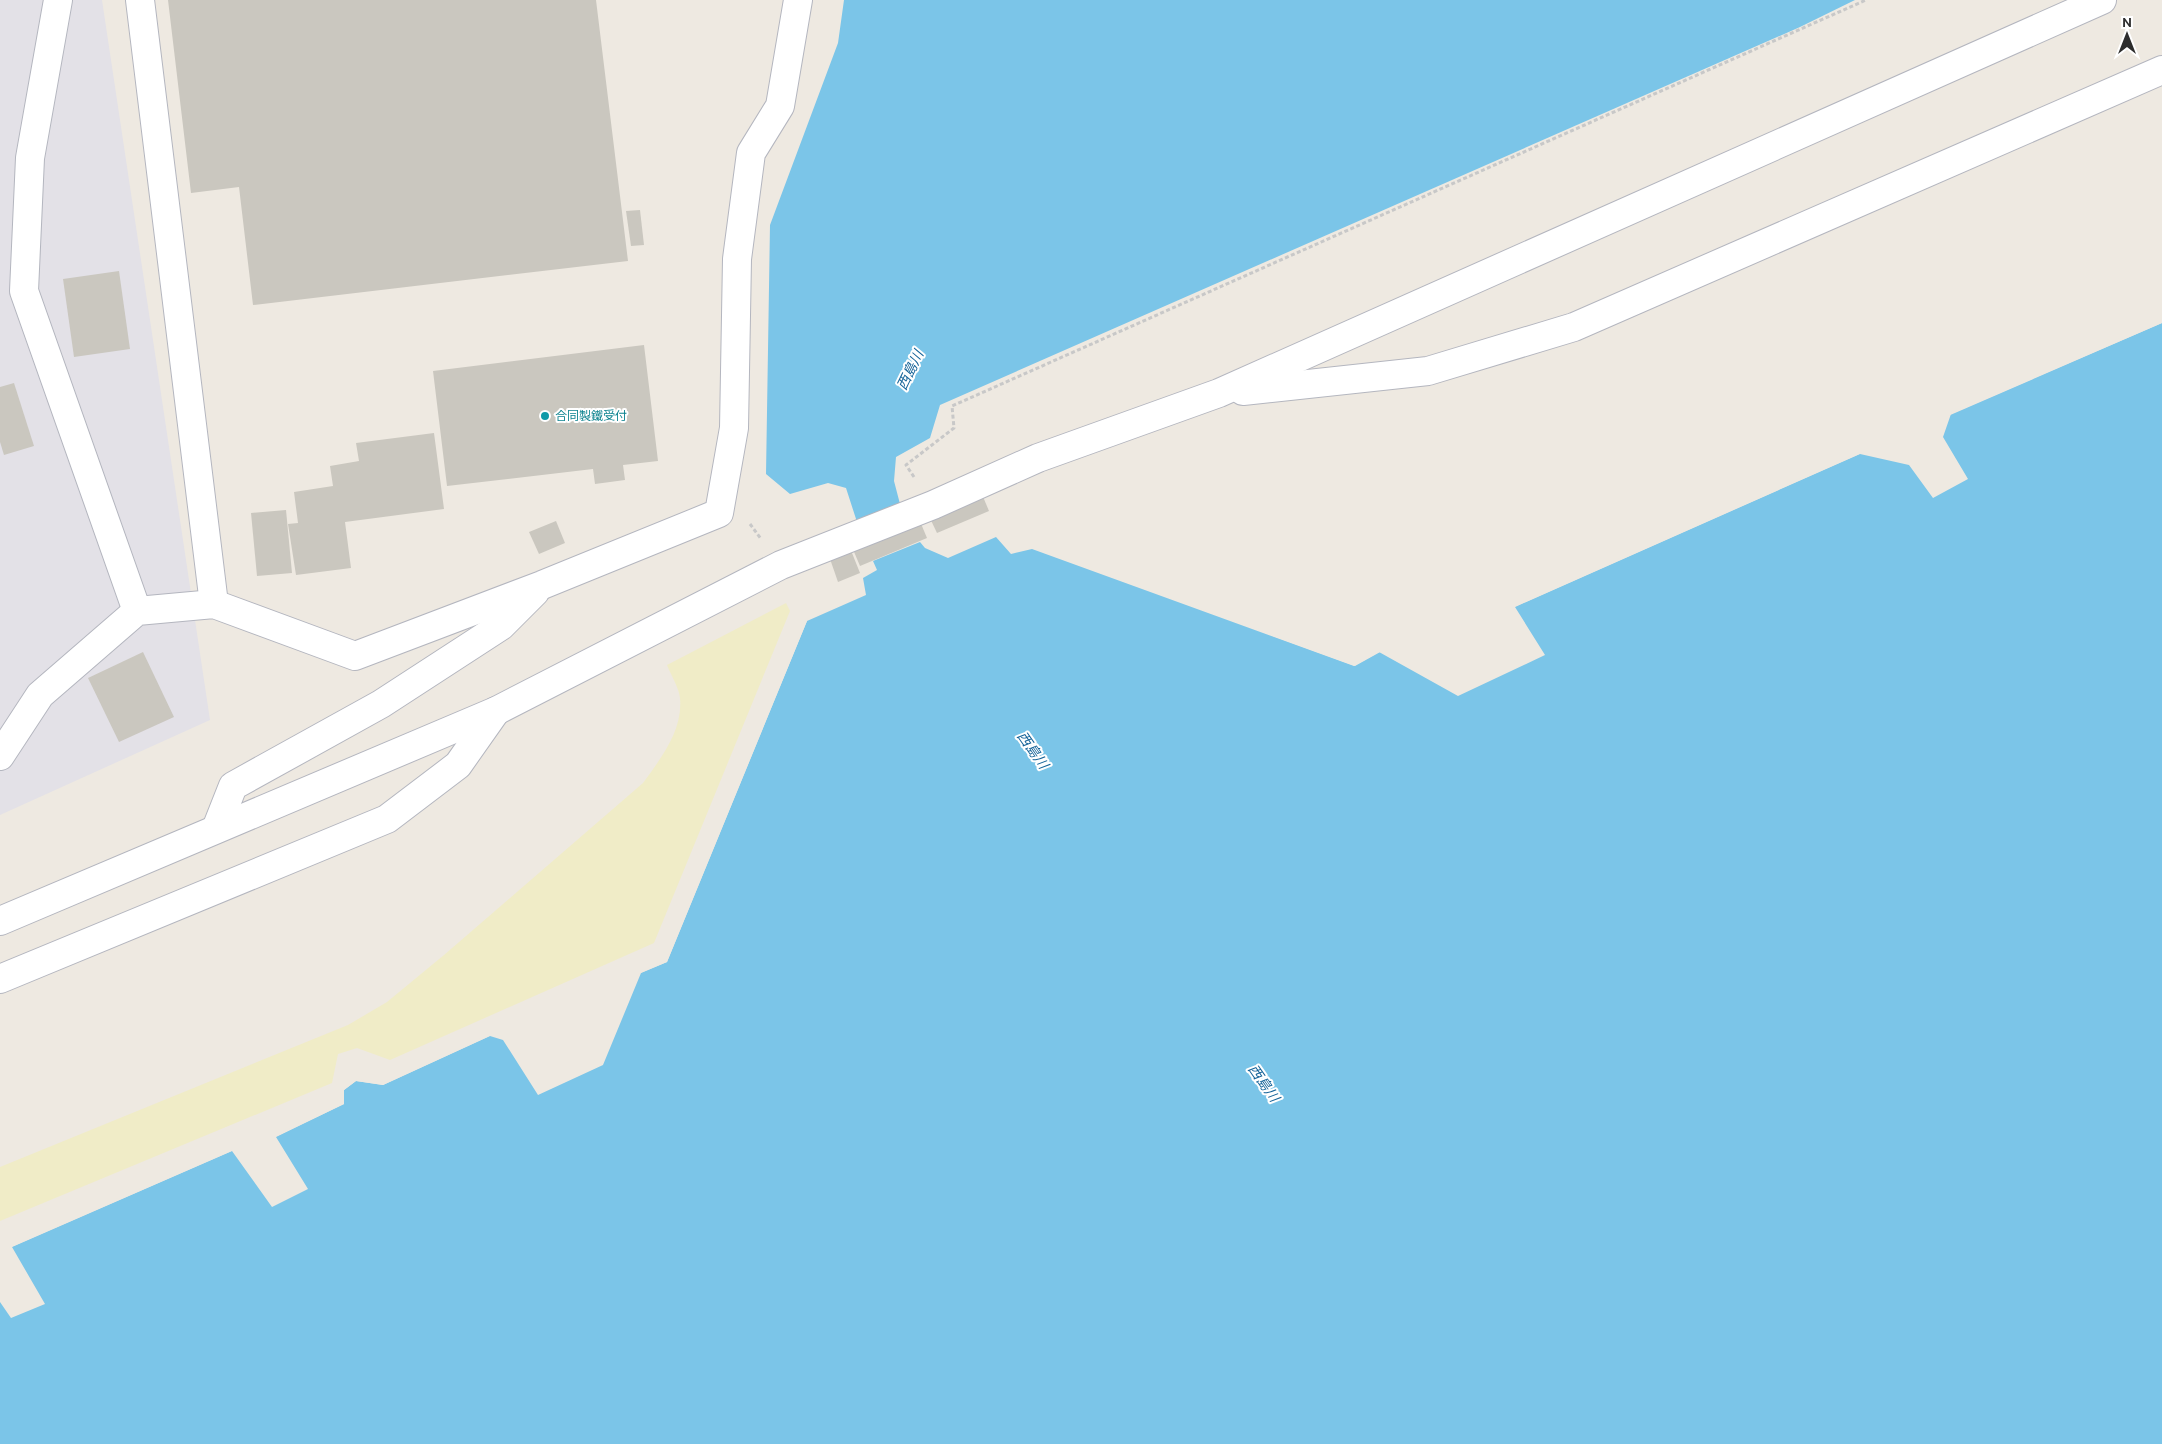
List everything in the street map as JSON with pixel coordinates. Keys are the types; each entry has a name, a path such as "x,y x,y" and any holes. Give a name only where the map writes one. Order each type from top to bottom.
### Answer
{"street":[{"path":"58,0 30,158 24,291 137,611"},
{"path":"140,0 214,604"},
{"path":"0,756 40,695 137,611 214,604 355,656 542,585 719,513 734,428 737,259 750,152 780,106 798,0"},
{"path":"0,921 496,711 781,565 933,505 1038,458 1219,393 2102,0"},
{"path":"1219,393 1428,371 1574,327 2162,70"},
{"path":"216,829 233,786 381,704 493,631 542,585"},
{"path":"0,979 387,818 458,765 496,711"}],"path":[{"path":"933,505 906,465 954,428 952,406 1866,0"},
{"path":"719,513 750,523 781,565"}],"shaded area":[{"path":"0,0 102,0 210,720 0,815"}],"sand":[{"path":"786,603 790,611 654,943 390,1060 357,1048 338,1054 332,1083 0,1221 0,1167 348,1025 387,1002 643,783 669,744 678,722 680,698 677,686 667,665"}],"water":[{"name":"西島川","path":"844,0 1855,0 1800,27 940,405 930,438 896,457 894,481 900,504 857,522 846,488 828,483 790,494 766,474 770,225 838,43"},
{"name":"西島川","path":"2162,323 2162,1444 0,1444 0,1302 11,1318 45,1304 12,1247 232,1151 272,1207 308,1189 276,1137 344,1104 344,1090 356,1081 383,1085 490,1036 503,1040 538,1095 603,1065 641,973 667,962 807,621 866,595 863,578 877,570 873,561 920,542 925,548 948,558 996,537 1011,554 1032,549 1354,666 1379,652 1458,696 1545,655 1515,607 1860,454 1909,465 1933,498 1968,479 1943,437 1951,414"}],"pier":[{"path":"2162,320 2162,323 1948,416 1950,412"},
{"path":"1859,452 1864,452 1512,608 1514,605"},
{"path":"1030,547 1354,663 1378,650 1382,651 1355,666"},
{"path":"805,620 807,621 667,962 638,974 640,971 665,960"},
{"path":"489,1034 494,1034 383,1085 356,1081 344,1090 344,1104 273,1138 275,1135 341,1103 342,1089 355,1079 383,1082"},
{"path":"231,1149 234,1150 9,1248 11,1245"}],"building":[{"path":"168,0 596,0 628,261 253,305 239,187 191,193"},
{"path":"640,210 644,245 631,246 626,211"},
{"path":"119,271 130,349 74,357 63,279"},
{"name":"合同製鐵受付","path":"644,345 658,461 623,465 625,480 595,484 593,469 447,486 433,371"},
{"path":"14,383 34,446 4,455 0,442 0,387"},
{"path":"434,433 444,509 345,522 351,568 296,575 288,524 298,523 294,492 333,486 330,466 359,461 356,443"},
{"path":"981,492 989,511 937,533 928,514"},
{"path":"286,510 292,573 257,576 251,513"},
{"path":"919,519 927,538 860,566 852,547"},
{"path":"556,521 565,543 539,554 529,532"},
{"path":"850,548 860,573 838,582 829,556"},
{"path":"143,652 174,717 119,742 88,678"}],"place":[{"name":"合同製鐵受付","path":"545,416"}]}
